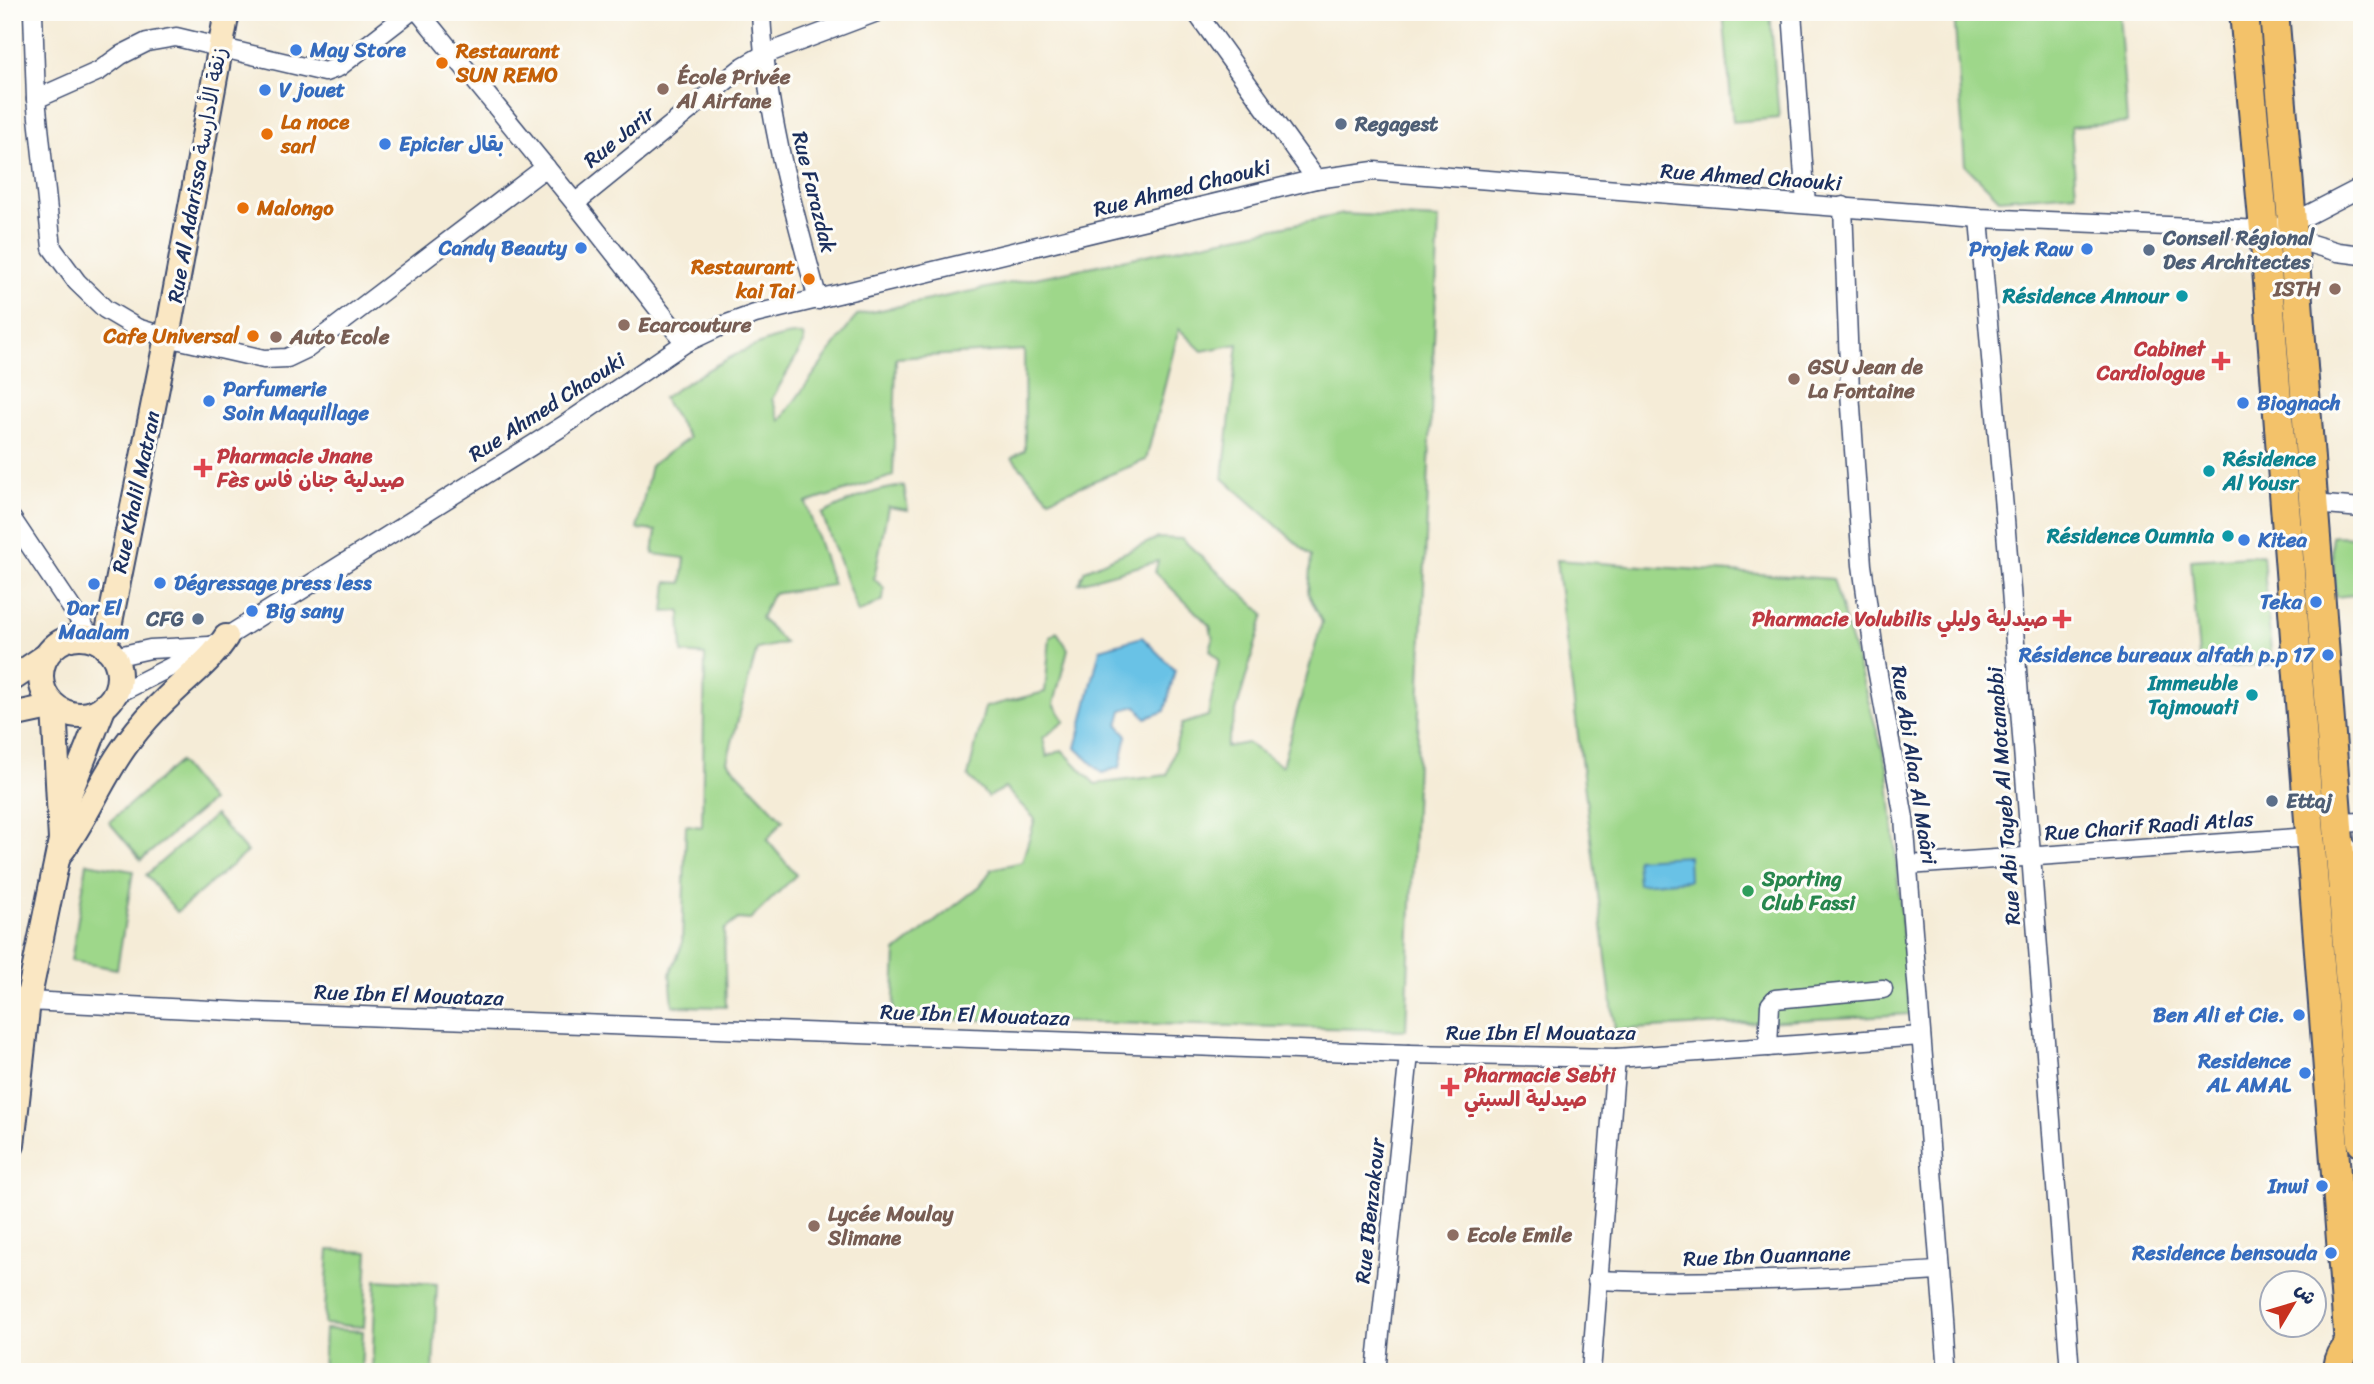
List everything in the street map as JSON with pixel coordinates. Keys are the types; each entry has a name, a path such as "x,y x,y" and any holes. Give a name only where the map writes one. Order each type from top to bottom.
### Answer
{"main road":[{"path":"2244,12 2309,837 2355,1341 2340,1359 2338,1372"},
{"path":"2274,12 2293,230 2312,504 2346,827 2362,1143"}],"street":[{"path":"33,12 36,99 52,248 77,282 105,309 137,328 264,359 287,358 308,348 546,167"},
{"name":"Rue Al Adarissa زنقة الأدارسة","path":"167,337 227,12"},
{"path":"36,99 99,71 121,55 147,42 176,37 325,72 339,67 411,12"},
{"path":"419,12 685,343"},
{"name":"Rue Farazdak","path":"761,12 763,55 780,159 818,300"},
{"name":"Rue Jarir","path":"575,203 744,66 763,55 877,12"},
{"path":"1196,12 1316,178"},
{"path":"1793,12 1806,204"},
{"name":"Rue Ahmed Chaouki","path":"109,701 219,641 563,426 685,343 719,327 755,314 1316,178 1358,172 1391,172 1979,218 2293,230 2339,252 2362,255"},
{"path":"2293,230 2362,187"},
{"name":"Rue Abi Alaa Al Maâri","path":"1843,206 1852,435 1862,565 1903,818 1948,1372"},
{"name":"Rue Abi Tayeb Al Motanabbi","path":"1979,218 2011,590 2070,1372"},
{"name":"Rue Khalil Matran","path":"104,648 167,337"},
{"path":"2312,504 2362,508"},
{"path":"12,519 118,670 118,684 61,814"},
{"path":"12,679 66,639 80,637 104,648"},
{"path":"57,858 126,744 166,698 217,651 219,641"},
{"name":"Rue Ahmed Chaouki","path":"104,648 150,649 219,641"},
{"path":"46,656 41,669 41,682 54,706 79,715 93,713 109,701"},
{"path":"12,715 54,706"},
{"path":"12,1145 28,1001 61,839 54,706"},
{"path":"2346,827 2362,866"},
{"name":"Rue Charif Raadi Atlas","path":"1908,865 2309,837"},
{"path":"1768,1047 1770,1005 1775,999 1883,989"},
{"name":"Rue Ibn El Mouataza","path":"28,1001 1409,1054 1616,1058 1921,1036"},
{"name":"Rue IBenzakour","path":"1376,1372 1409,1054"},
{"path":"1591,1372 1616,1058"},
{"name":"Rue Ibn Ouannane","path":"1597,1280 1664,1283 1769,1281 1939,1271"}],"green space":[{"path":"1723,12 1770,12 1779,118 1733,122"},
{"path":"1954,12 2119,12 2127,123 2071,127 2076,193 1999,199 1965,165"},
{"path":"1343,214 1439,219 1406,1030 893,1018 896,952 980,886 992,869 1022,862 1035,819 1005,788 988,797 968,776 985,707 1045,692 1050,637 1057,632 1068,649 1054,704 1065,721 1043,738 1047,757 1062,750 1095,784 1167,775 1182,724 1208,716 1219,660 1210,650 1213,639 1210,626 1155,572 1158,561 1079,583 1085,570 1158,538 1182,539 1264,614 1226,747 1247,743 1282,766 1322,622 1308,593 1311,556 1223,478 1238,344 1202,351 1179,329 1146,460 1049,499 1012,458 1025,450 1024,350 896,358 893,476 806,503 833,585 772,594 761,618 785,643 757,649 727,761 783,820 767,840 796,875 750,920 738,919 724,930 726,1007 673,1006 670,974 682,945 686,825 702,827 705,655 682,653 680,611 664,612 667,582 682,583 685,558 653,554 656,531 637,529 651,465 689,438 663,398 730,357 750,348 787,336 803,335 804,343 772,399 780,421 857,315"},
{"path":"904,486 908,510 888,507 874,579 884,588 883,600 858,613 822,514 872,493"},
{"path":"2331,536 2362,537 2362,594 2336,597"},
{"path":"2263,555 2272,664 2200,669 2191,560"},
{"name":"Sporting Club Fassi","path":"1556,560 1833,579 1888,769 1910,1014 1615,1030"},
{"path":"179,762 211,801 141,860 109,822"},
{"path":"215,815 247,852 177,912 146,875"},
{"path":"87,863 133,871 117,969 71,961"},
{"path":"329,1250 368,1252 364,1327 324,1324"},
{"path":"376,1280 437,1284 433,1372 372,1372"},
{"path":"325,1329 363,1331 361,1372 323,1372"}],"water":[{"path":"1142,637 1175,670 1165,711 1146,718 1136,706 1122,710 1118,725 1127,735 1120,767 1102,773 1076,748 1100,649"},
{"path":"1688,856 1689,880 1638,884 1636,859"}],"place":[{"name":"May Store","path":"296,50"},
{"name":"Restaurant SUN REMO","path":"442,63"},
{"name":"École Privée Al Airfane","path":"663,89"},
{"name":"V jouet","path":"265,90"},
{"name":"Regagest","path":"1341,124"},
{"name":"La noce sarl","path":"267,134"},
{"name":"Epicier بقال","path":"385,144"},
{"name":"Malongo","path":"243,208"},
{"name":"Candy Beauty","path":"581,248"},
{"name":"Projek Raw","path":"2087,249"},
{"name":"Conseil Régional Des Architectes","path":"2149,250"},
{"name":"Restaurant kai Tai","path":"809,279"},
{"name":"ISTH","path":"2335,289"},
{"name":"Résidence Annour","path":"2182,296"},
{"name":"Ecarcouture","path":"624,325"},
{"name":"Cafe Universal","path":"253,336"},
{"name":"Auto Ecole","path":"276,337"},
{"name":"Cabinet Cardiologue","path":"2221,361"},
{"name":"GSU Jean de La Fontaine","path":"1794,379"},
{"name":"Parfumerie Soin Maquillage","path":"209,401"},
{"name":"Biognach","path":"2243,403"},
{"name":"Pharmacie Jnane Fès صيدلية جنان فاس","path":"203,468"},
{"name":"Résidence Al Yousr","path":"2209,471"},
{"name":"Résidence Oumnia","path":"2228,536"},
{"name":"Kitea","path":"2244,540"},
{"name":"Dégressage press less","path":"160,583"},
{"name":"Dar El Maalam","path":"94,584"},
{"name":"Teka","path":"2316,602"},
{"name":"Big sany","path":"252,611"},
{"name":"CFG","path":"198,619"},
{"name":"Pharmacie Volubilis صيدلية وليلي","path":"2062,619"},
{"name":"Résidence bureaux alfath p.p 17","path":"2328,655"},
{"name":"Immeuble Tajmouati","path":"2252,695"},
{"name":"Ettaj","path":"2272,801"},
{"name":"Sporting Club Fassi","path":"1748,891"},
{"name":"Ben Ali et Cie.","path":"2299,1015"},
{"name":"Residence AL AMAL","path":"2305,1073"},
{"name":"Pharmacie Sebti صيدلية السبتي","path":"1450,1087"},
{"name":"Inwi","path":"2322,1186"},
{"name":"Lycée Moulay Slimane","path":"814,1226"},
{"name":"Ecole Emile","path":"1453,1235"},
{"name":"Residence bensouda","path":"2331,1253"}]}
